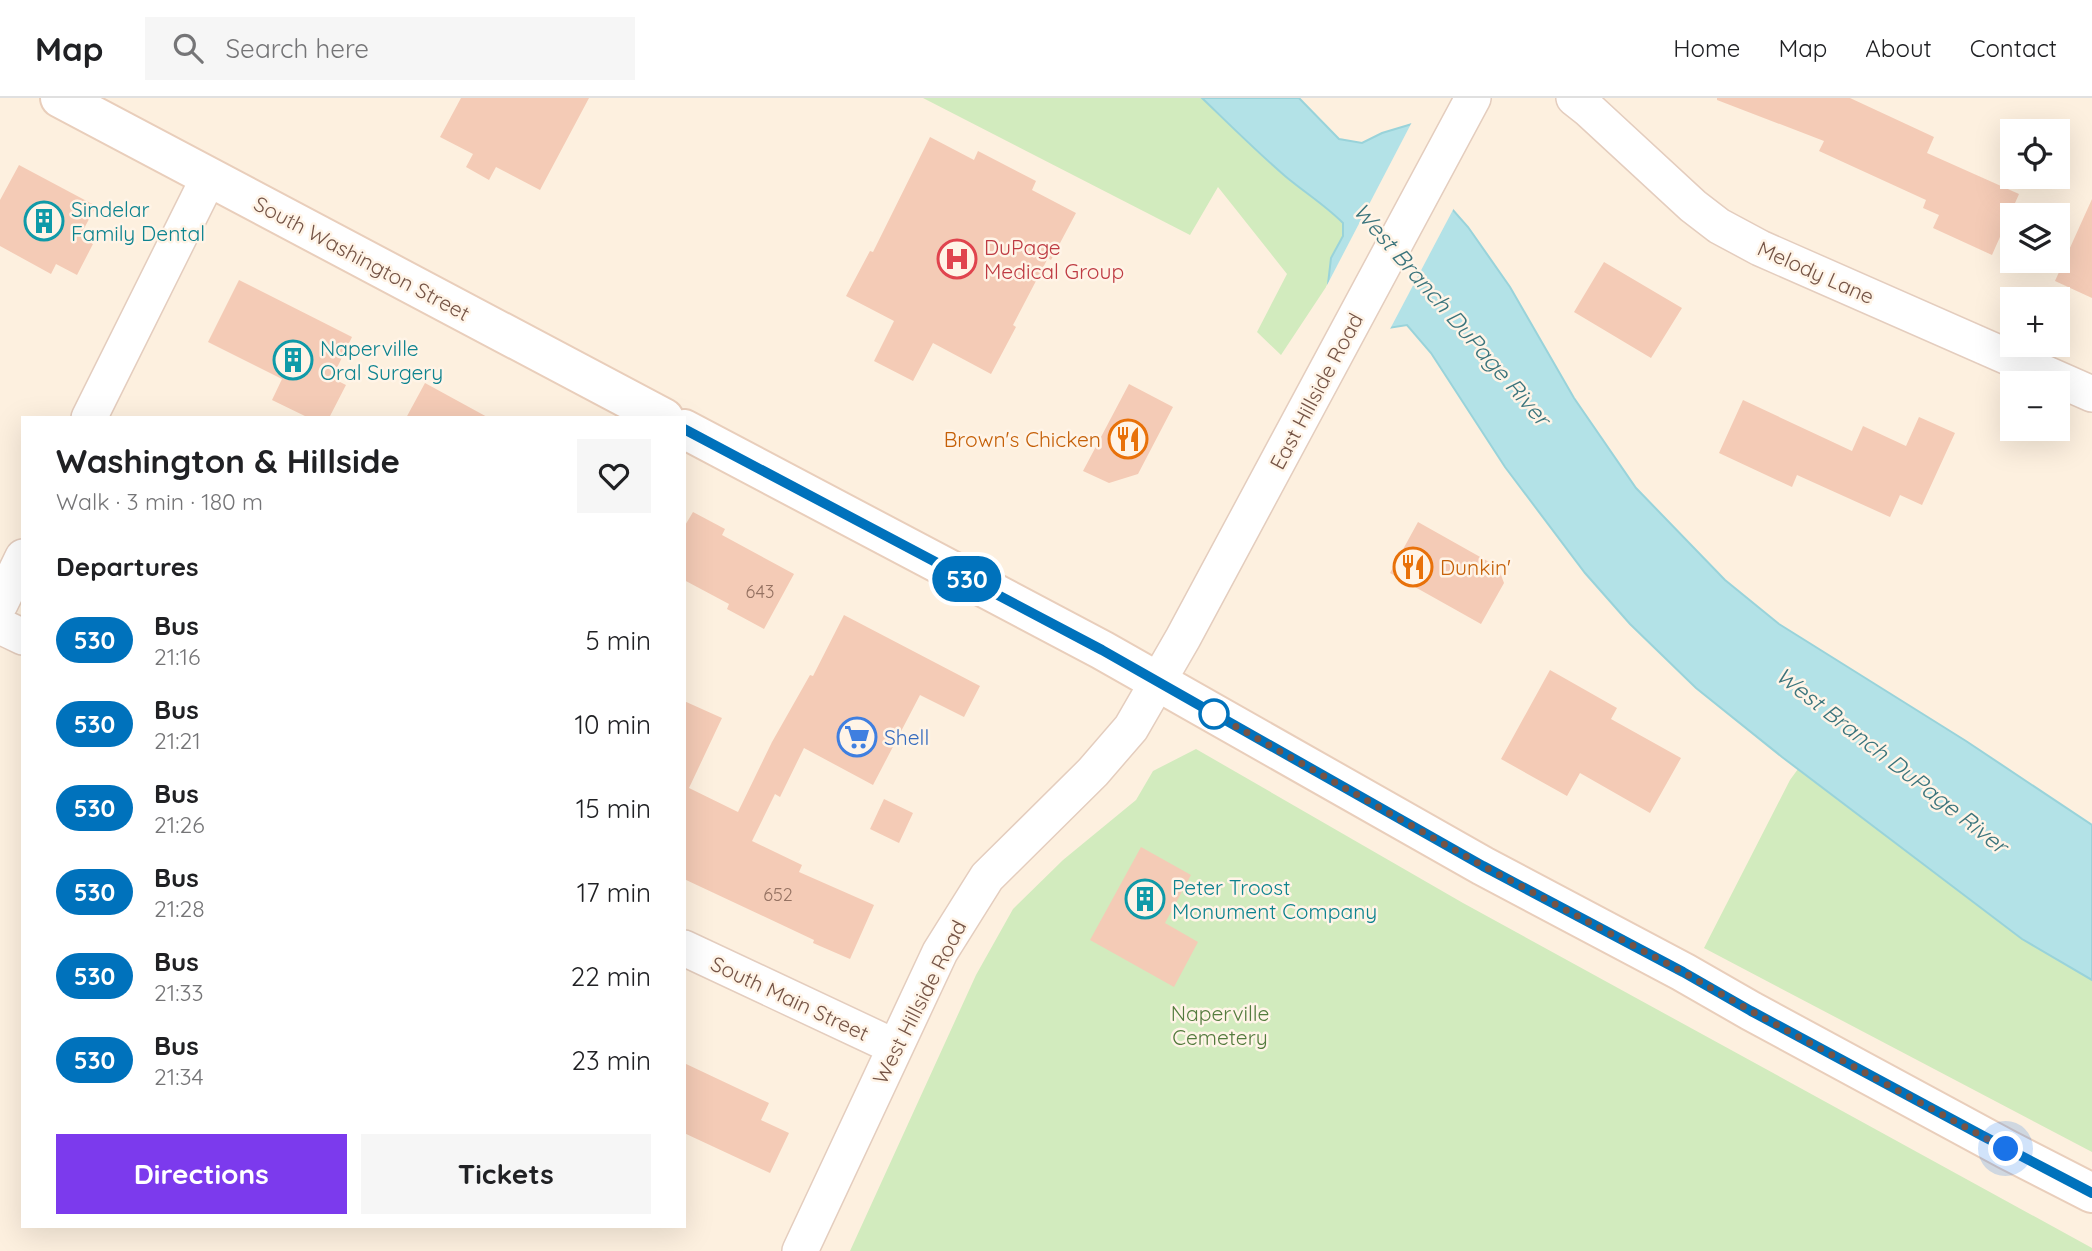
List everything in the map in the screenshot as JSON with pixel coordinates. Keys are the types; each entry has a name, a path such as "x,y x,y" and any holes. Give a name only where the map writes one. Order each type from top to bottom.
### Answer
{"main road":[{"name":"South Washington Street","path":"61,98 660,416"},
{"path":"686,430 1102,650 1483,866 2092,1193"}],"street":[{"name":"Melody Lane","path":"1574,98 1693,206 1719,226 1760,248 2092,394"},
{"name":"East Hillside Road","path":"1157,682 1471,101"},
{"path":"90,416 209,177"},
{"path":"0,604 21,560"},
{"path":"0,626 21,635"},
{"name":"West Hillside Road","path":"800,1251 940,952 987,877 1093,772 1131,727 1157,682"},
{"name":"South Main Street","path":"686,949 895,1047"}],"green space":[{"path":"923,98 1202,98 1274,167 1343,223 1343,236 1331,258 1328,284 1281,355 1257,332 1287,274 1218,187 1190,235"},
{"name":"Naperville Cemetery","path":"1196,749 1463,903 2092,1248 2092,1251 850,1251 976,975 1013,909 1063,860 1136,800 1153,771"},
{"path":"1798,769 2022,939 2092,980 2092,1152 1704,948"}],"water":[{"name":"West Branch DuPage River","path":"1202,98 1299,98 1339,139 1362,143 1382,133 1412,124 1452,209 1510,287 1574,398 1636,488 1725,580 1779,624 1966,741 2092,825 2092,980 2022,939 1782,757 1696,688 1630,624 1585,573 1505,467 1431,353 1407,325 1382,329 1328,284 1331,258 1343,236 1343,223 1274,167"}],"pier":[{"path":"1413,120 1433,133 1455,206 1389,331 1382,332 1339,305 1326,287"}],"building":[{"path":"461,98 589,98 540,190 496,167 489,180 466,167 473,154 440,137"},
{"path":"1850,98 1934,137 1927,153 2000,186 2000,189 2019,194 2015,203 2000,203 2000,237 1992,255 1933,228 1939,215 1923,208 1926,200 1819,151 1824,141 1717,100"},
{"name":"DuPage Medical Group","path":"930,137 974,160 978,151 1036,181 1032,190 1076,213 1051,260 1048,258 991,374 933,343 913,381 874,361 894,321 846,296 870,251 873,252"},
{"name":"Sindelar Family Dental","path":"19,165 96,206 80,236 93,244 77,275 56,264 51,274 0,246 0,200"},
{"path":"2092,199 2092,298 2055,281 2059,273 2070,273 2070,248"},
{"path":"1604,262 1682,308 1651,358 1574,312"},
{"name":"Naperville Oral Surgery","path":"239,280 352,337 332,378 346,385 330,416 305,416 272,400 282,379 208,342"},
{"path":"425,383 485,416 407,416"},
{"name":"Brown's Chicken","path":"1129,384 1173,407 1138,474 1109,483 1083,471"},
{"path":"1743,400 1852,451 1863,426 1906,446 1919,417 1955,433 1922,505 1900,495 1890,517 1797,475 1792,487 1719,453"},
{"path":"693,512 725,529 722,535 794,574 764,629 727,609 729,604 686,581 686,524"},
{"path":"1418,522 1498,567 1504,583 1481,624 1390,573"},
{"path":"844,615 980,686 964,717 920,695 873,785 804,748 780,797 775,794 752,841 802,865 799,872 874,905 850,959 686,880 686,702 722,718 689,788 738,812 772,742 810,675 813,676"},
{"path":"1550,670 1617,708 1611,719 1681,758 1650,813 1580,773 1567,796 1501,759"},
{"path":"884,799 913,813 899,843 870,829"},
{"name":"Peter Troost Monument Company","path":"1141,847 1191,875 1165,923 1198,942 1174,987 1090,940"},
{"path":"686,1064 769,1103 761,1120 789,1133 770,1173 686,1134"}],"bus line":[{"name":"530","path":"686,430 1102,650 1483,866 2092,1193"}],"place":[{"name":"Sindelar Family Dental","path":"44,221"},
{"name":"DuPage Medical Group","path":"957,259"},
{"name":"Naperville Oral Surgery","path":"293,360"},
{"name":"Brown's Chicken","path":"1128,439"},
{"name":"Dunkin'","path":"1413,567"},
{"name":"Shell","path":"857,737"},
{"name":"Peter Troost Monument Company","path":"1145,899"}],"route":[{"path":"1214,714 1483,866 2006,1149"}]}
